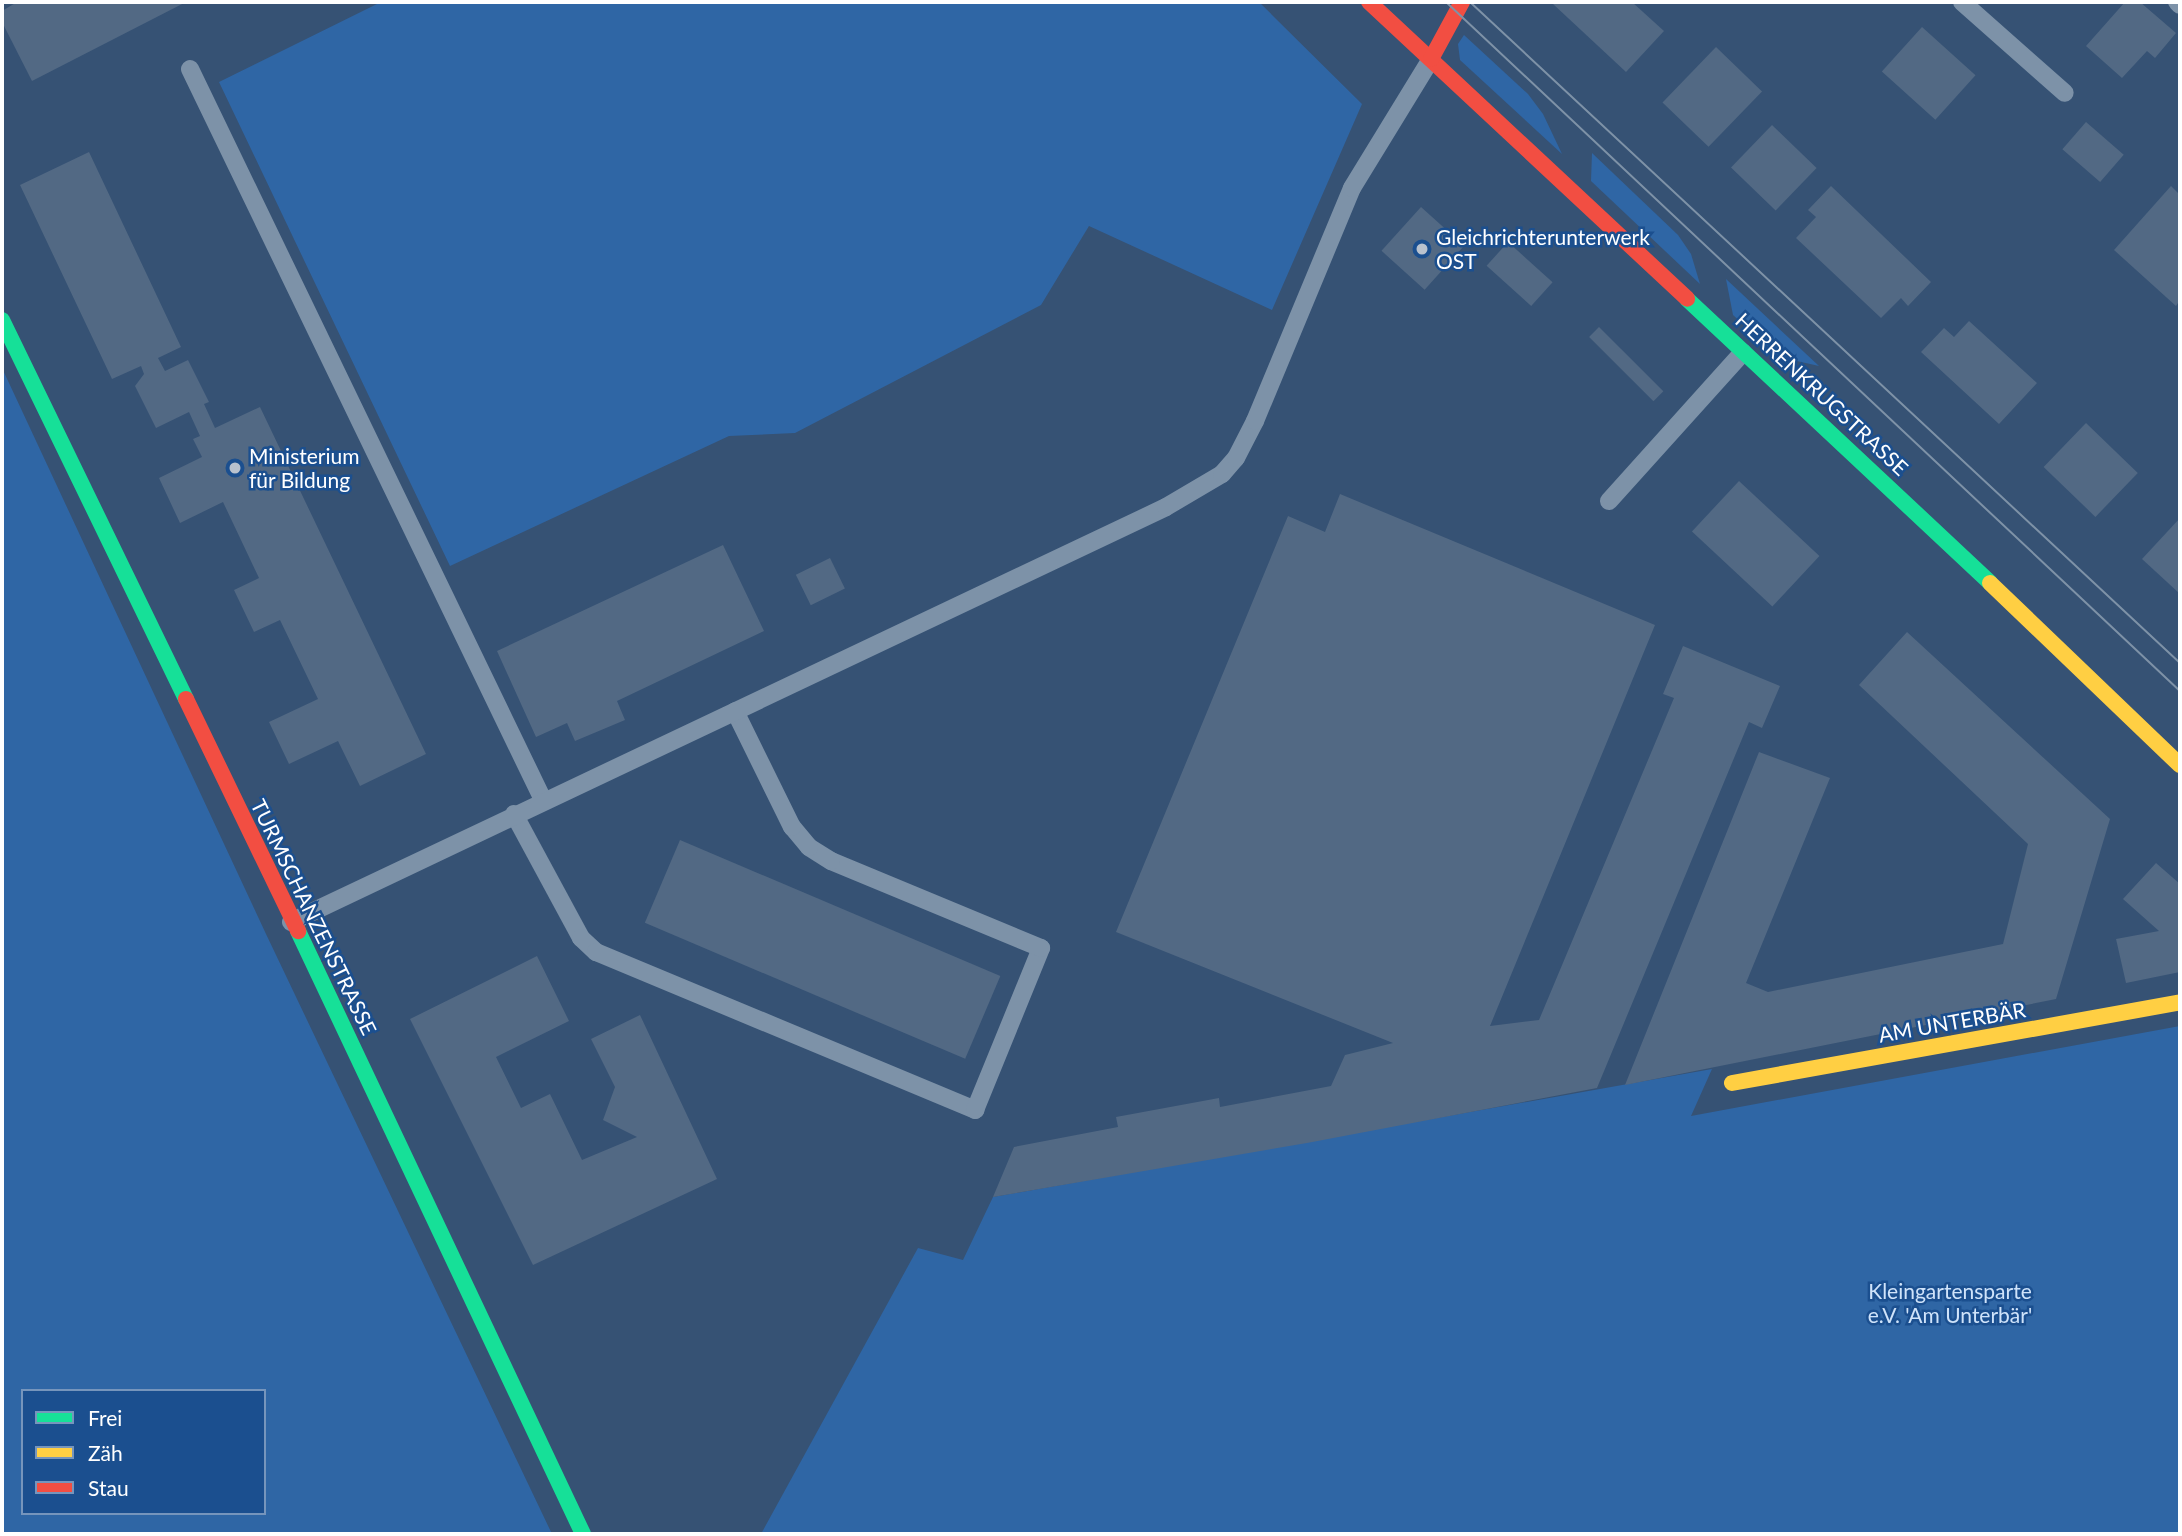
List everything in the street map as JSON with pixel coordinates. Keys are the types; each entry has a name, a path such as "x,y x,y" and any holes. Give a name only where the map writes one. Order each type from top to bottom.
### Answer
{"street":[{"name":"HERRENKRUGSTRASSE","path":"1369,2 2180,765"},
{"path":"1431,59 1462,2"},
{"name":"TURMSCHANZENSTRASSE","path":"2,320 397,1135 583,1534"},
{"name":"AM UNTERBÄR","path":"1732,1083 2180,1002"}],"lane":[{"path":"1962,2 2066,93"},
{"path":"292,922 543,800 1166,507 1222,474 1236,458 1255,421 1352,188 1431,59"},
{"path":"190,69 543,800"},
{"path":"1609,501 1743,352"},
{"path":"514,814 581,938 596,952 975,1110 1041,948 831,861 809,847 792,827 735,711"}],"green space":[{"path":"381,2 1259,2 1362,104 1272,310 1089,226 1041,305 795,433 729,436 450,566 219,82"},
{"path":"1464,35 1528,94 1543,114 1562,154 1460,60 1458,44"},
{"path":"1592,153 1678,235 1691,254 1700,284 1591,181"},
{"path":"1726,279 1819,366 1779,357 1733,315"},
{"path":"2,368 266,934 552,1534 2,1534"},
{"name":"Kleingartensparte e.V. 'Am Unterbär'","path":"2180,1026 2180,1534 761,1534 918,1248 963,1260 993,1197 1712,1069 1691,1116"}],"building":[{"path":"17,2 186,2 32,81 2,22 2,11"},
{"path":"1632,2 1664,31 1626,72 1553,4"},
{"path":"2125,2 2140,2 2176,33 2155,58 2147,51 2122,78 2086,46"},
{"path":"1922,27 1976,75 1935,120 1882,72"},
{"path":"1716,47 1762,91 1709,147 1663,102"},
{"path":"2086,122 2124,155 2100,182 2062,149"},
{"path":"1772,125 1817,168 1776,211 1731,167"},
{"name":"Ministerium für Bildung","path":"89,152 181,347 158,358 165,371 188,360 209,402 204,404 215,428 260,407 426,754 360,786 338,741 289,764 269,722 318,699 280,620 254,632 234,590 259,578 223,502 180,523 159,478 202,457 193,439 200,436 189,412 156,428 135,386 144,374 141,366 112,379 20,185"},
{"path":"1831,186 1931,282 1908,306 1901,298 1881,318 1796,238 1816,217 1808,210"},
{"path":"2171,186 2180,195 2180,300 2176,306 2114,250"},
{"name":"Gleichrichterunterwerk OST","path":"1421,207 1464,246 1425,290 1382,251"},
{"path":"1508,242 1553,282 1531,306 1487,266"},
{"path":"1969,321 2037,383 1999,424 1921,352 1944,328 1954,337"},
{"path":"1599,327 1663,391 1653,401 1589,337"},
{"path":"2086,423 2138,473 2095,517 2044,467"},
{"path":"1739,481 1819,556 1772,606 1692,531"},
{"path":"1340,494 1655,625 1490,1026 1539,1020 1674,698 1663,694 1683,646 1780,686 1762,728 1749,722 1597,1088 1307,1143 993,1197 1014,1147 1118,1127 1116,1117 1219,1098 1220,1107 1331,1086 1345,1055 1393,1043 1116,932 1288,516 1325,532"},
{"path":"2180,518 2180,594 2142,559"},
{"path":"723,545 764,631 617,701 625,720 575,741 567,723 536,737 497,651"},
{"path":"830,558 845,589 811,605 796,575"},
{"path":"1907,632 2110,819 2056,999 1625,1085 1759,752 1830,778 1746,983 1768,992 2003,944 2028,844 1859,685"},
{"path":"680,840 1000,976 965,1059 645,923"},
{"path":"2156,863 2180,884 2180,972 2126,983 2116,939 2159,931 2123,899"},
{"path":"537,956 569,1021 496,1057 521,1108 550,1094 582,1160 637,1137 603,1120 615,1087 591,1039 640,1015 717,1179 533,1265 410,1019"}],"tram line":[{"path":"1446,2 2180,691"},
{"path":"1470,2 2180,663"}],"traffic: fast":[{"path":"1687,299 1990,583"},
{"path":"2,320 186,699"},
{"path":"298,931 583,1534"}],"traffic: slow":[{"path":"1990,583 2180,765"},
{"path":"1732,1083 2180,1002"}],"traffic: jam":[{"path":"1369,2 1687,299"},
{"path":"1431,59 1462,2"},
{"path":"186,699 298,931"}],"place":[{"name":"Gleichrichterunterwerk OST","path":"1422,249"},
{"name":"Ministerium für Bildung","path":"235,468"}]}
